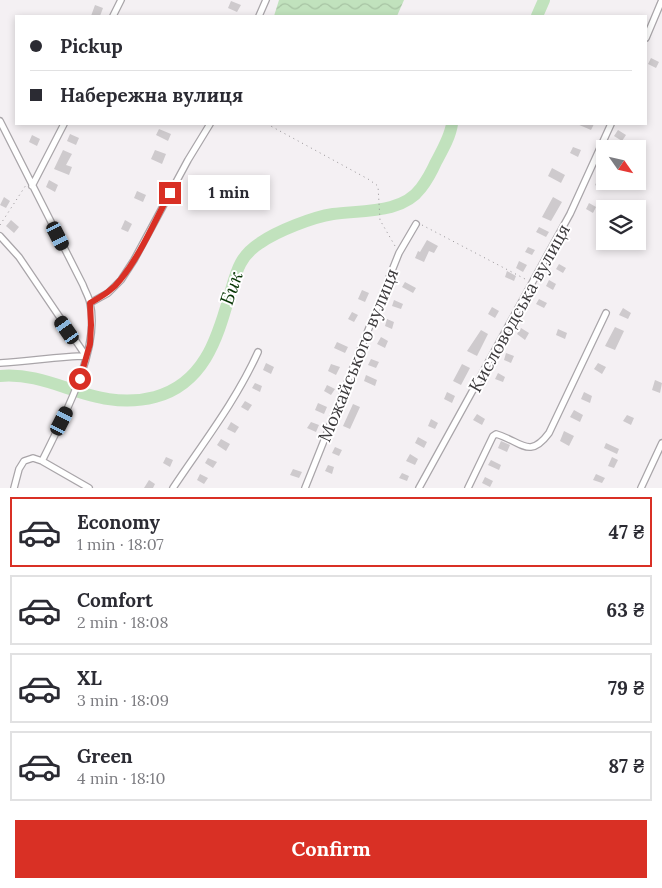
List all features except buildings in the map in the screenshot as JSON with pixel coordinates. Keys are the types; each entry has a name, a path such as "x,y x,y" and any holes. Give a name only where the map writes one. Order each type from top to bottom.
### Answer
{"street":[{"path":"113,15 120,0"},
{"path":"259,15 266,0"},
{"path":"647,36 662,0"},
{"path":"0,122 83,285 90,303 90,344 80,379 69,407 42,461"},
{"path":"32,186 63,125"},
{"path":"90,303 108,293 121,280 209,125"},
{"name":"Кисловодська вулиця","path":"419,488 570,214 611,125"},
{"name":"Можайського вулиця","path":"305,488 399,253 416,224"},
{"path":"0,236 19,257 86,356"},
{"path":"468,488 493,436 496,434 528,448 537,447 542,442 549,433 606,313"},
{"path":"173,488 234,399 258,352"},
{"path":"0,363 62,356 86,356"},
{"path":"641,488 662,443"},
{"path":"14,488 19,469 24,462 32,458 42,461 89,488"}],"path":[{"path":"268,125 378,186 380,220 399,253"},
{"path":"0,225 29,180"},
{"path":"416,224 430,229 533,283"}],"water":[{"path":"279,0 404,0 397,15 274,15"}],"waterway":[{"name":"Бик","path":"537,15 544,0"},
{"name":"Бик","path":"0,376 20,376 39,379 113,400 155,397 171,391 185,382 206,358 219,329 239,267 242,260 253,248 267,238 316,218 333,214 392,207 413,196 427,179 446,143 452,125"}],"route":[{"path":"80,379 90,344 90,303 108,293 121,280 134,260 170,193"}]}
